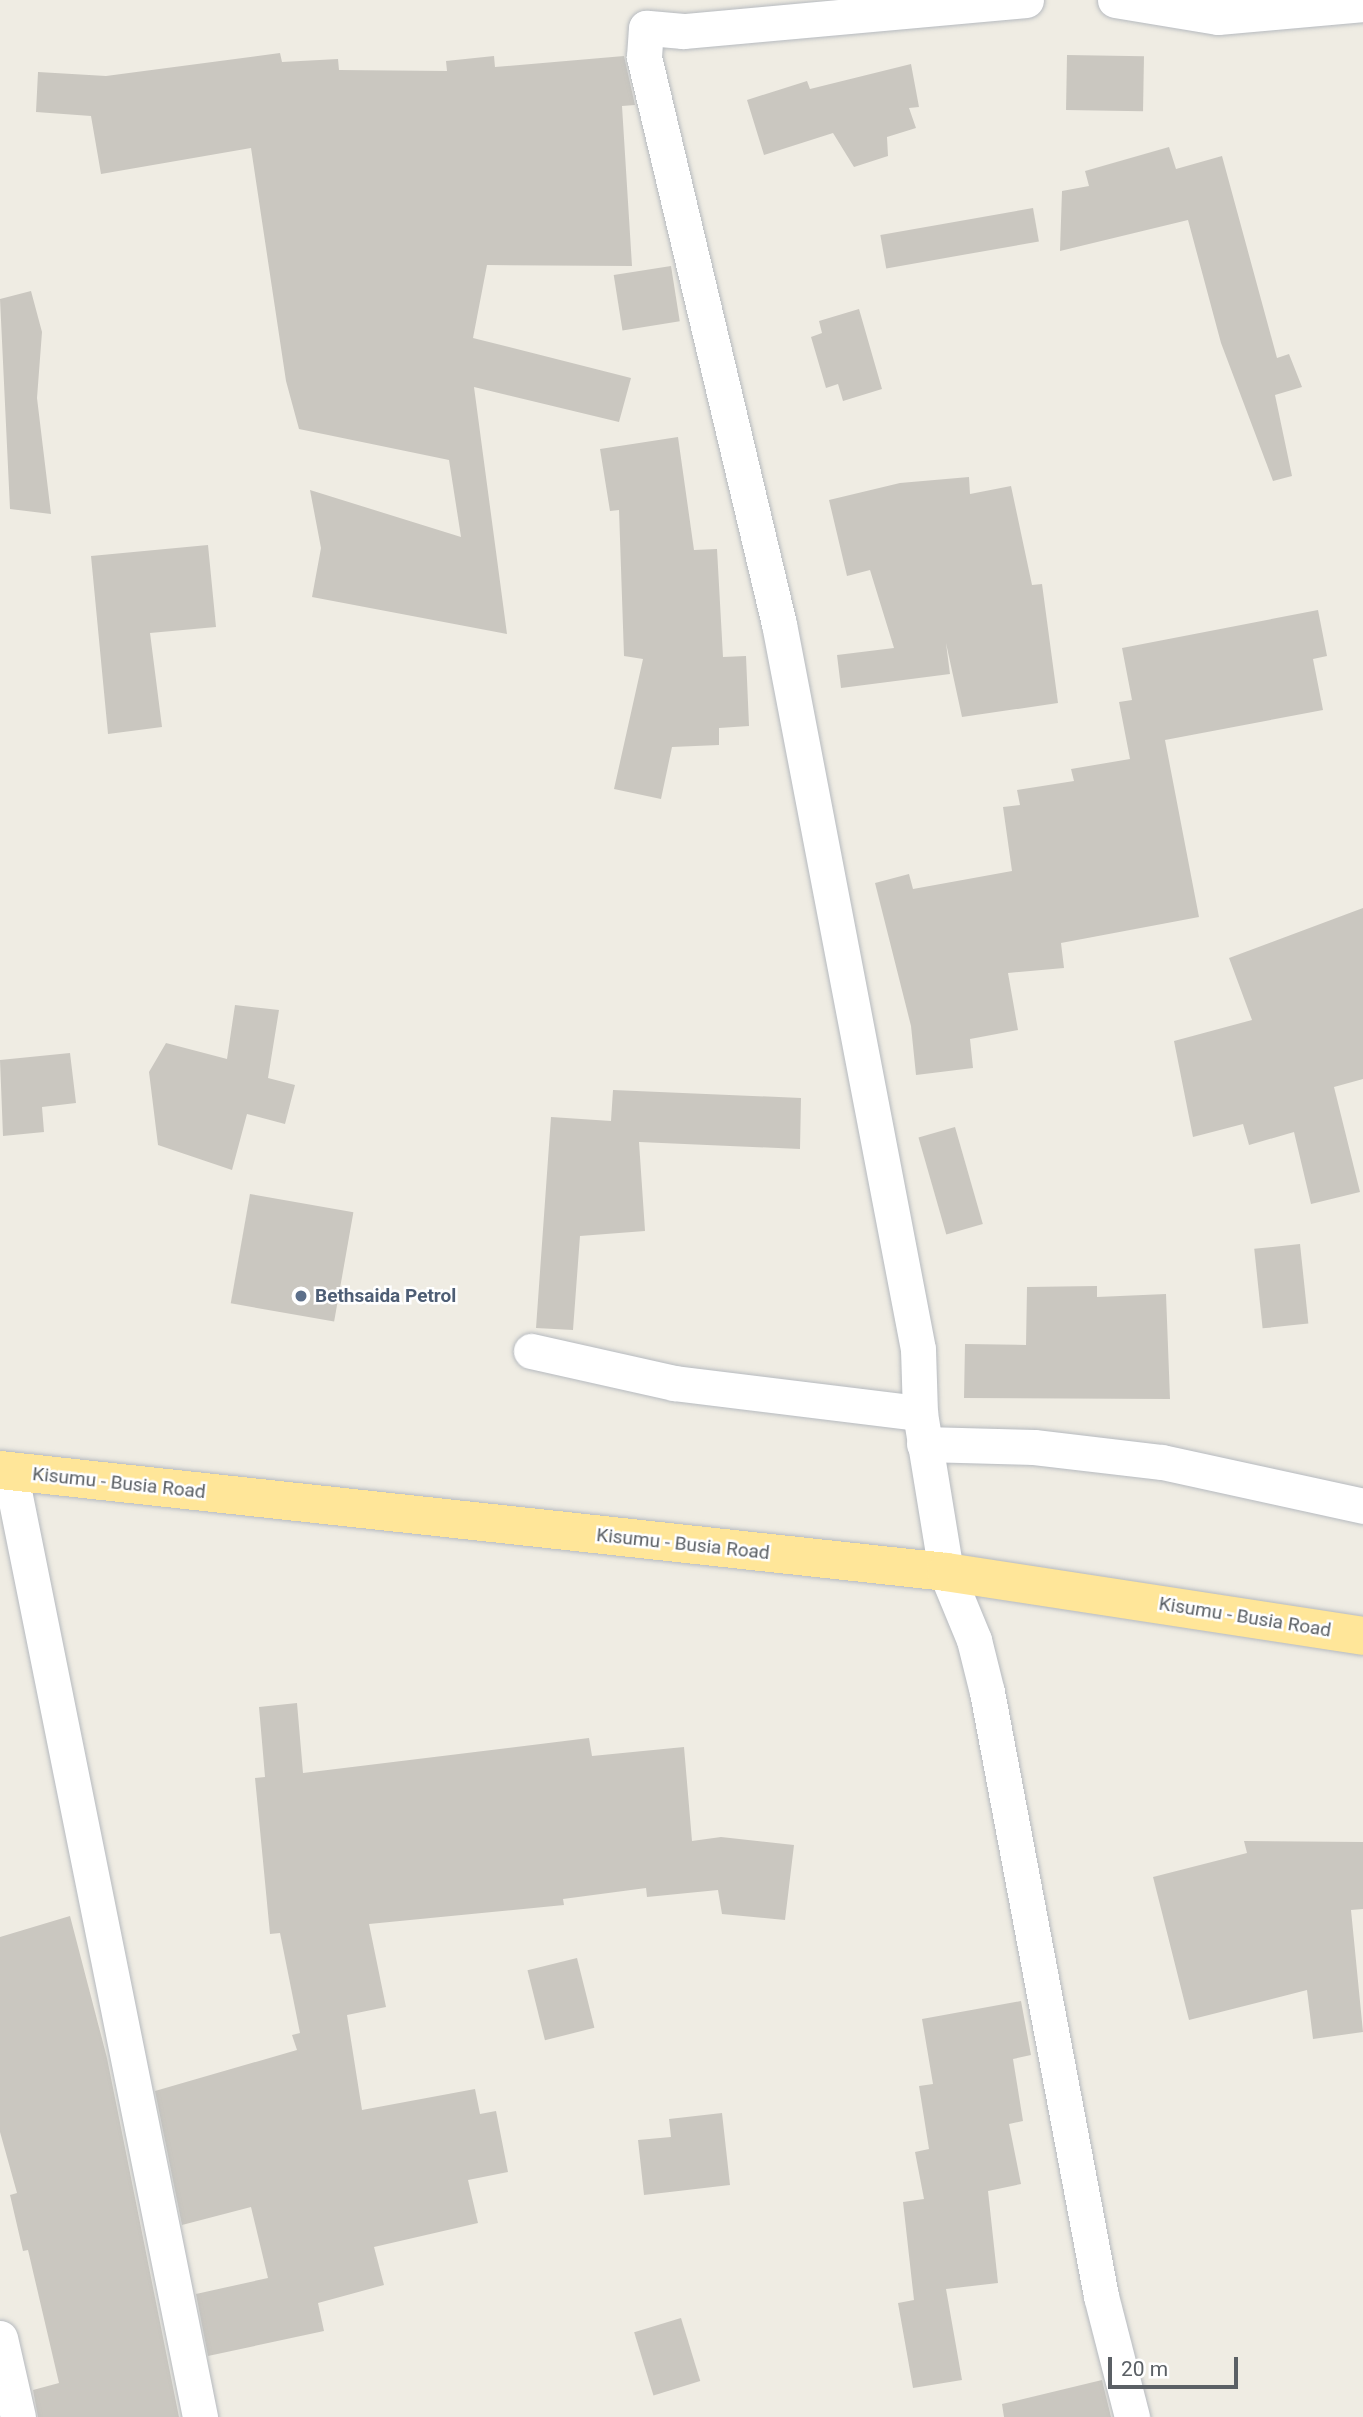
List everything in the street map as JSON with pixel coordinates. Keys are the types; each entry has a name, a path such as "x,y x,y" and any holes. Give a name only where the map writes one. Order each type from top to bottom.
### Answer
{"highway":[{"name":"Kisumu - Busia Road","path":"5,1470 946,1572 1363,1636"}],"street":[{"path":"1026,0 683,31 646,28 648,92 779,624 863,1042 918,1349 922,1428 946,1572 974,1640 987,1692 1101,2296 1132,2417"},
{"path":"1115,0 1218,17 1363,4"},
{"path":"531,1351 578,1366 768,1398 922,1428 1034,1447 1162,1462 1363,1506"},
{"path":"5,1470 200,2417"},
{"path":"0,2338 18,2417"}],"building":[{"path":"280,53 282,62 338,59 339,70 447,71 446,61 494,56 495,67 624,56 635,105 622,106 632,266 487,265 473,338 631,378 619,422 474,387 507,634 312,597 321,548 310,490 461,537 449,460 299,429 286,381 251,148 101,174 91,116 36,112 38,72 106,76"},
{"path":"1067,55 1144,56 1143,111 1066,110"},
{"path":"911,64 919,107 909,108 916,128 887,137 888,156 854,167 833,133 764,155 747,100 807,81 810,89"},
{"path":"1169,147 1176,169 1222,156 1277,358 1289,354 1302,387 1275,395 1292,476 1273,481 1221,343 1188,220 1060,251 1062,191 1089,186 1085,171"},
{"path":"1033,208 1039,241 886,268 880,235"},
{"path":"671,266 680,321 622,330 614,275"},
{"path":"31,291 42,332 37,398 51,514 10,509 0,299"},
{"path":"859,309 882,389 843,401 838,384 826,388 811,337 822,333 819,321"},
{"path":"678,437 694,550 717,549 723,657 746,656 749,726 719,728 719,745 672,747 661,799 614,789 643,659 624,656 619,510 610,511 600,449"},
{"path":"969,477 970,494 1011,486 1032,585 1042,584 1058,703 962,717 946,643 950,674 841,688 837,655 894,648 870,570 847,576 829,500 900,483"},
{"path":"208,545 216,627 150,633 162,727 108,734 91,556"},
{"path":"1318,610 1327,656 1313,659 1323,710 1165,740 1199,917 1061,943 1064,968 1008,973 1018,1030 970,1039 973,1068 916,1075 911,1026 875,883 909,874 913,889 1012,871 1003,807 1020,805 1017,790 1074,781 1071,769 1130,759 1119,702 1132,700 1122,648"},
{"path":"1363,908 1363,1079 1334,1087 1360,1192 1311,1204 1294,1132 1249,1145 1243,1124 1193,1137 1174,1041 1252,1020 1229,958"},
{"path":"235,1005 279,1010 268,1078 295,1085 285,1124 247,1114 232,1170 158,1145 149,1072 166,1043 227,1059"},
{"path":"70,1053 76,1103 42,1107 44,1132 3,1136 0,1060"},
{"path":"613,1090 801,1098 800,1149 639,1142 645,1231 580,1236 573,1330 536,1328 551,1117 611,1121"},
{"path":"955,1127 983,1224 946,1235 918,1137"},
{"path":"250,1194 353,1212 334,1322 231,1303"},
{"path":"1300,1244 1308,1324 1263,1328 1254,1249"},
{"path":"1097,1286 1097,1297 1166,1294 1170,1399 964,1398 965,1344 1026,1345 1027,1287"},
{"path":"297,1703 303,1773 589,1738 592,1756 684,1747 692,1841 721,1837 794,1845 785,1920 722,1914 718,1890 647,1897 646,1888 563,1899 564,1905 369,1924 386,2007 347,2015 362,2110 475,2089 480,2114 496,2111 508,2172 468,2180 478,2223 374,2247 384,2285 318,2303 324,2331 208,2356 196,2294 268,2278 251,2207 182,2225 155,2091 297,2050 292,2035 300,2033 280,1933 270,1934 255,1778 265,1777 259,1707"},
{"path":"1244,1841 1363,1842 1363,1909 1351,1910 1363,2032 1313,2039 1307,1990 1189,2020 1153,1877 1247,1853"},
{"path":"70,1916 107,2058 179,2417 38,2417 33,2390 59,2383 28,2250 23,2251 10,2195 17,2193 0,2132 0,1937"},
{"path":"577,1958 594,2028 545,2040 528,1970"},
{"path":"1021,2001 1031,2055 1013,2059 1023,2121 1009,2124 1021,2184 988,2191 998,2283 946,2289 962,2380 913,2388 898,2303 914,2300 903,2202 924,2199 915,2152 929,2149 919,2086 933,2084 922,2019"},
{"path":"722,2113 730,2185 644,2195 638,2140 671,2137 669,2119"},
{"path":"681,2318 700,2381 653,2395 634,2332"},
{"path":"1102,2380 1111,2417 1004,2417 1002,2404"}],"place":[{"name":"Bethsaida Petrol","path":"301,1296"}]}
